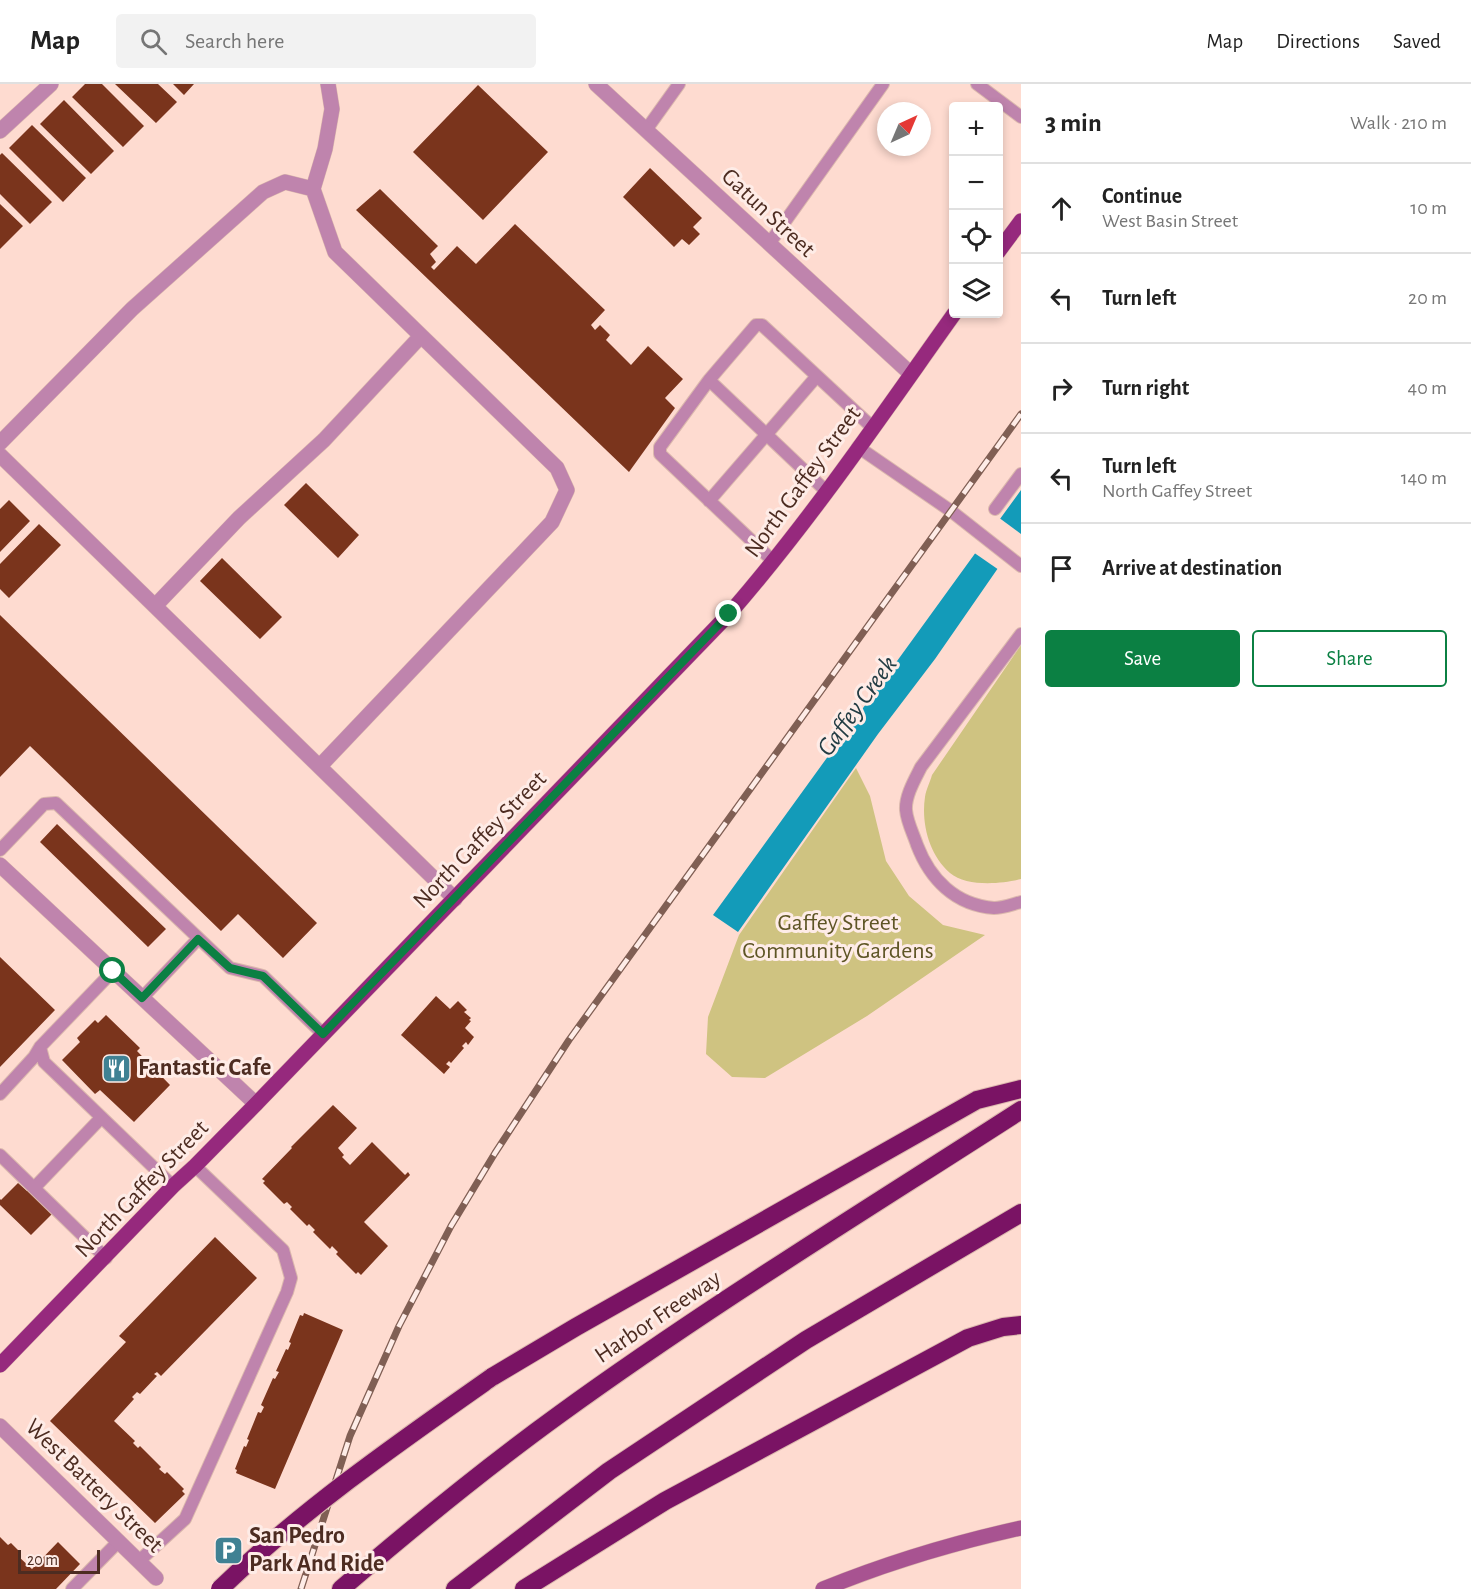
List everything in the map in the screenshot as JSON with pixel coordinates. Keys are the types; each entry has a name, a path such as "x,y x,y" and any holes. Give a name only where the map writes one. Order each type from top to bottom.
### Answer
{"highway":[{"path":"220,1589 299,1520 372,1461 492,1377 977,1100 1021,1089"},
{"name":"Harbor Freeway","path":"341,1589 439,1506 560,1414 715,1306 1021,1110"},
{"path":"456,1589 609,1471 796,1347 1021,1213"},
{"path":"524,1589 665,1501 968,1338 1003,1327 1021,1325"}],"main road":[{"path":"1003,246 1021,221"},
{"name":"North Gaffey Street","path":"0,1365 455,899 735,606 773,561 826,491 951,318"},
{"path":"823,1589 885,1565 974,1538 1021,1528"}],"street":[{"path":"0,131 51,84"},
{"path":"320,766 552,522 567,490 557,468 335,252 313,189 326,149 332,109 328,84"},
{"name":"Gatun Street","path":"596,84 911,374"},
{"path":"0,443 132,309 263,192 285,182 313,189"},
{"path":"155,606 239,518 324,440 420,337"},
{"path":"0,455 455,899"},
{"path":"0,865 256,1104"},
{"name":"West Battery Street","path":"0,1426 156,1578"}],"lane":[{"path":"646,130 679,84"},
{"path":"769,244 883,84"},
{"path":"977,84 1021,117"},
{"path":"773,561 660,454 660,447 709,380 756,325 762,324 872,427"},
{"path":"710,501 817,376"},
{"path":"709,380 826,491"},
{"path":"858,447 1021,566"},
{"path":"994,509 1021,474"},
{"path":"1021,634 921,767 912,785 906,808 923,861 947,891 961,899 995,908 1021,902"},
{"path":"0,850 44,804 56,803 230,968 263,976 323,1034"},
{"path":"142,998 198,939"},
{"path":"0,1094 34,1057 40,1047 113,971"},
{"path":"40,1047 44,1062 173,1186"},
{"path":"34,1188 101,1118"},
{"path":"0,1155 106,1258"},
{"path":"139,1561 184,1519 287,1292 291,1278 283,1250 195,1166"},
{"path":"72,1589 119,1541"}],"green space":[{"name":"Gaffey Street Community Gardens","path":"1021,645 1021,879 994,883 965,881 950,873 943,866 932,848 924,817 926,794 932,775"},
{"name":"Gaffey Street Community Gardens","path":"856,768 870,796 886,861 909,896 943,925 985,935 867,1016 765,1078 732,1077 706,1054 708,1017 739,935"}],"water":[{"path":"1021,490 1021,535 935,659 878,734 738,932 713,915"}],"pier":[{"path":"998,517 1021,534 1021,539 999,570 973,552"}],"building":[{"path":"85,84 102,84 144,126 123,147 72,97"},
{"path":"115,84 158,84 177,102 156,123"},
{"path":"173,84 194,84 184,95"},
{"path":"478,85 548,152 483,220 413,152"},
{"path":"64,100 114,151 91,174 40,124"},
{"path":"32,125 86,178 63,202 9,148"},
{"path":"2,153 52,202 30,224 0,194 0,155"},
{"path":"650,168 702,218 693,227 700,234 689,245 682,239 674,247 623,197"},
{"path":"380,189 438,246 430,254 436,262 431,267 434,270 457,246 476,264 515,224 605,310 591,325 595,330 600,325 610,335 606,340 631,365 648,346 683,379 665,398 675,408 629,472 356,210"},
{"path":"0,204 23,226 0,249"},
{"path":"306,483 359,535 338,558 284,505"},
{"path":"9,500 30,521 0,552 0,509"},
{"path":"39,524 61,545 9,598 0,589 0,564"},
{"path":"222,558 282,617 260,639 200,581"},
{"path":"0,615 317,923 283,958 238,914 221,931 30,746 0,777"},
{"path":"57,824 166,929 148,947 40,842"},
{"path":"0,957 55,1010 0,1067"},
{"path":"436,996 450,1009 458,1001 467,1010 464,1012 471,1018 469,1020 471,1021 465,1028 474,1037 468,1045 466,1042 462,1046 464,1048 451,1063 449,1061 446,1064 450,1067 444,1074 401,1035"},
{"path":"106,1015 140,1048 137,1051 170,1085 134,1122 100,1090 95,1094 62,1060 80,1042 77,1038 95,1020 98,1023"},
{"path":"333,1105 357,1128 338,1148 344,1155 342,1157 350,1165 372,1142 405,1175 408,1172 410,1175 364,1222 388,1246 361,1275 358,1272 356,1274 336,1254 338,1252 332,1246 330,1249 313,1232 315,1230 309,1224 307,1226 290,1209 292,1207 287,1202 284,1204 263,1183 265,1181 262,1179"},
{"path":"18,1183 27,1191 29,1189 53,1213 31,1235 0,1205 0,1199"},
{"path":"215,1237 257,1278 161,1376 157,1372 154,1374 157,1376 140,1394 137,1392 132,1397 134,1399 114,1421 135,1441 133,1443 138,1448 140,1446 161,1467 159,1469 165,1474 167,1472 184,1489 182,1491 185,1494 155,1523 50,1421 126,1342 119,1336"},
{"path":"304,1313 343,1330 275,1489 236,1473 235,1469 244,1446 246,1447 249,1440 247,1439 258,1412 261,1413 264,1407 261,1405 273,1378 275,1379 279,1372 276,1371 291,1343 289,1342 300,1315 303,1316"},
{"path":"0,1537 8,1545 11,1543 21,1553 18,1556 32,1569 58,1542 80,1564 56,1589 0,1589"}],"railway":[{"path":"301,1589 350,1436 399,1326 451,1226 495,1153 569,1040 1021,414"}],"place":[{"name":"Fantastic Cafe","path":"117,1068"},
{"name":"San Pedro Park And Ride","path":"228,1550"}],"route":[{"path":"113,971 142,998 198,939 230,968 263,976 323,1034 729,614"}],"water label":[{"name":"Gaffey Creek","path":"857,706"}]}
